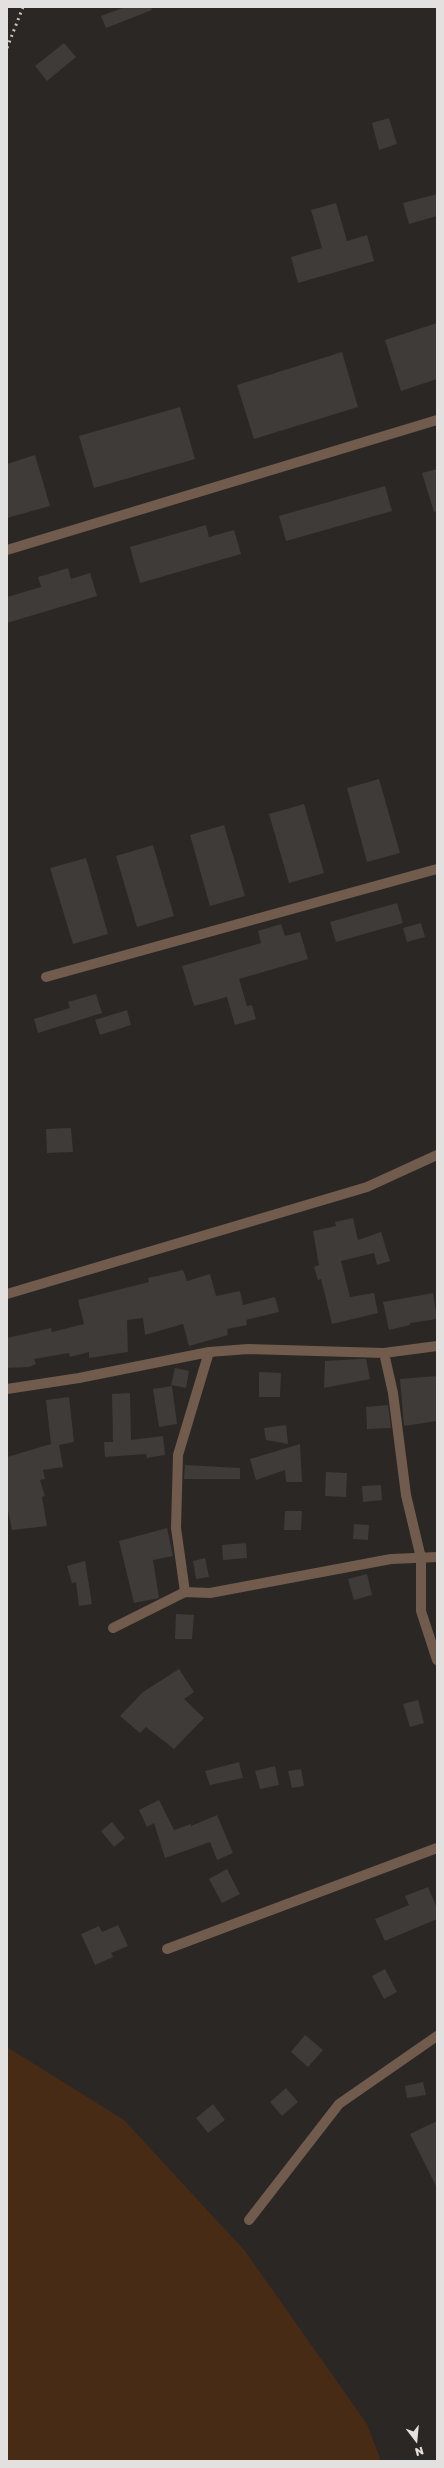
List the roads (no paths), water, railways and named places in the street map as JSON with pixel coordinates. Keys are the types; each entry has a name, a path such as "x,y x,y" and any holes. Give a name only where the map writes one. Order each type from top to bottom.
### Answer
{"street":[{"path":"7,550 437,420"},
{"path":"46,977 437,869"},
{"path":"7,1294 368,1188 437,1155"},
{"path":"7,1389 79,1378 208,1352 248,1349 384,1353 437,1346"},
{"path":"185,1592 176,1528 178,1454 208,1352"},
{"path":"384,1353 393,1393 406,1495 421,1558 422,1610 437,1660"},
{"path":"113,1628 185,1592 210,1593 391,1559 437,1556"},
{"path":"167,1949 437,1848"},
{"path":"249,2220 339,2104 437,2036"}],"railway":[{"path":"7,48 23,7"}]}
